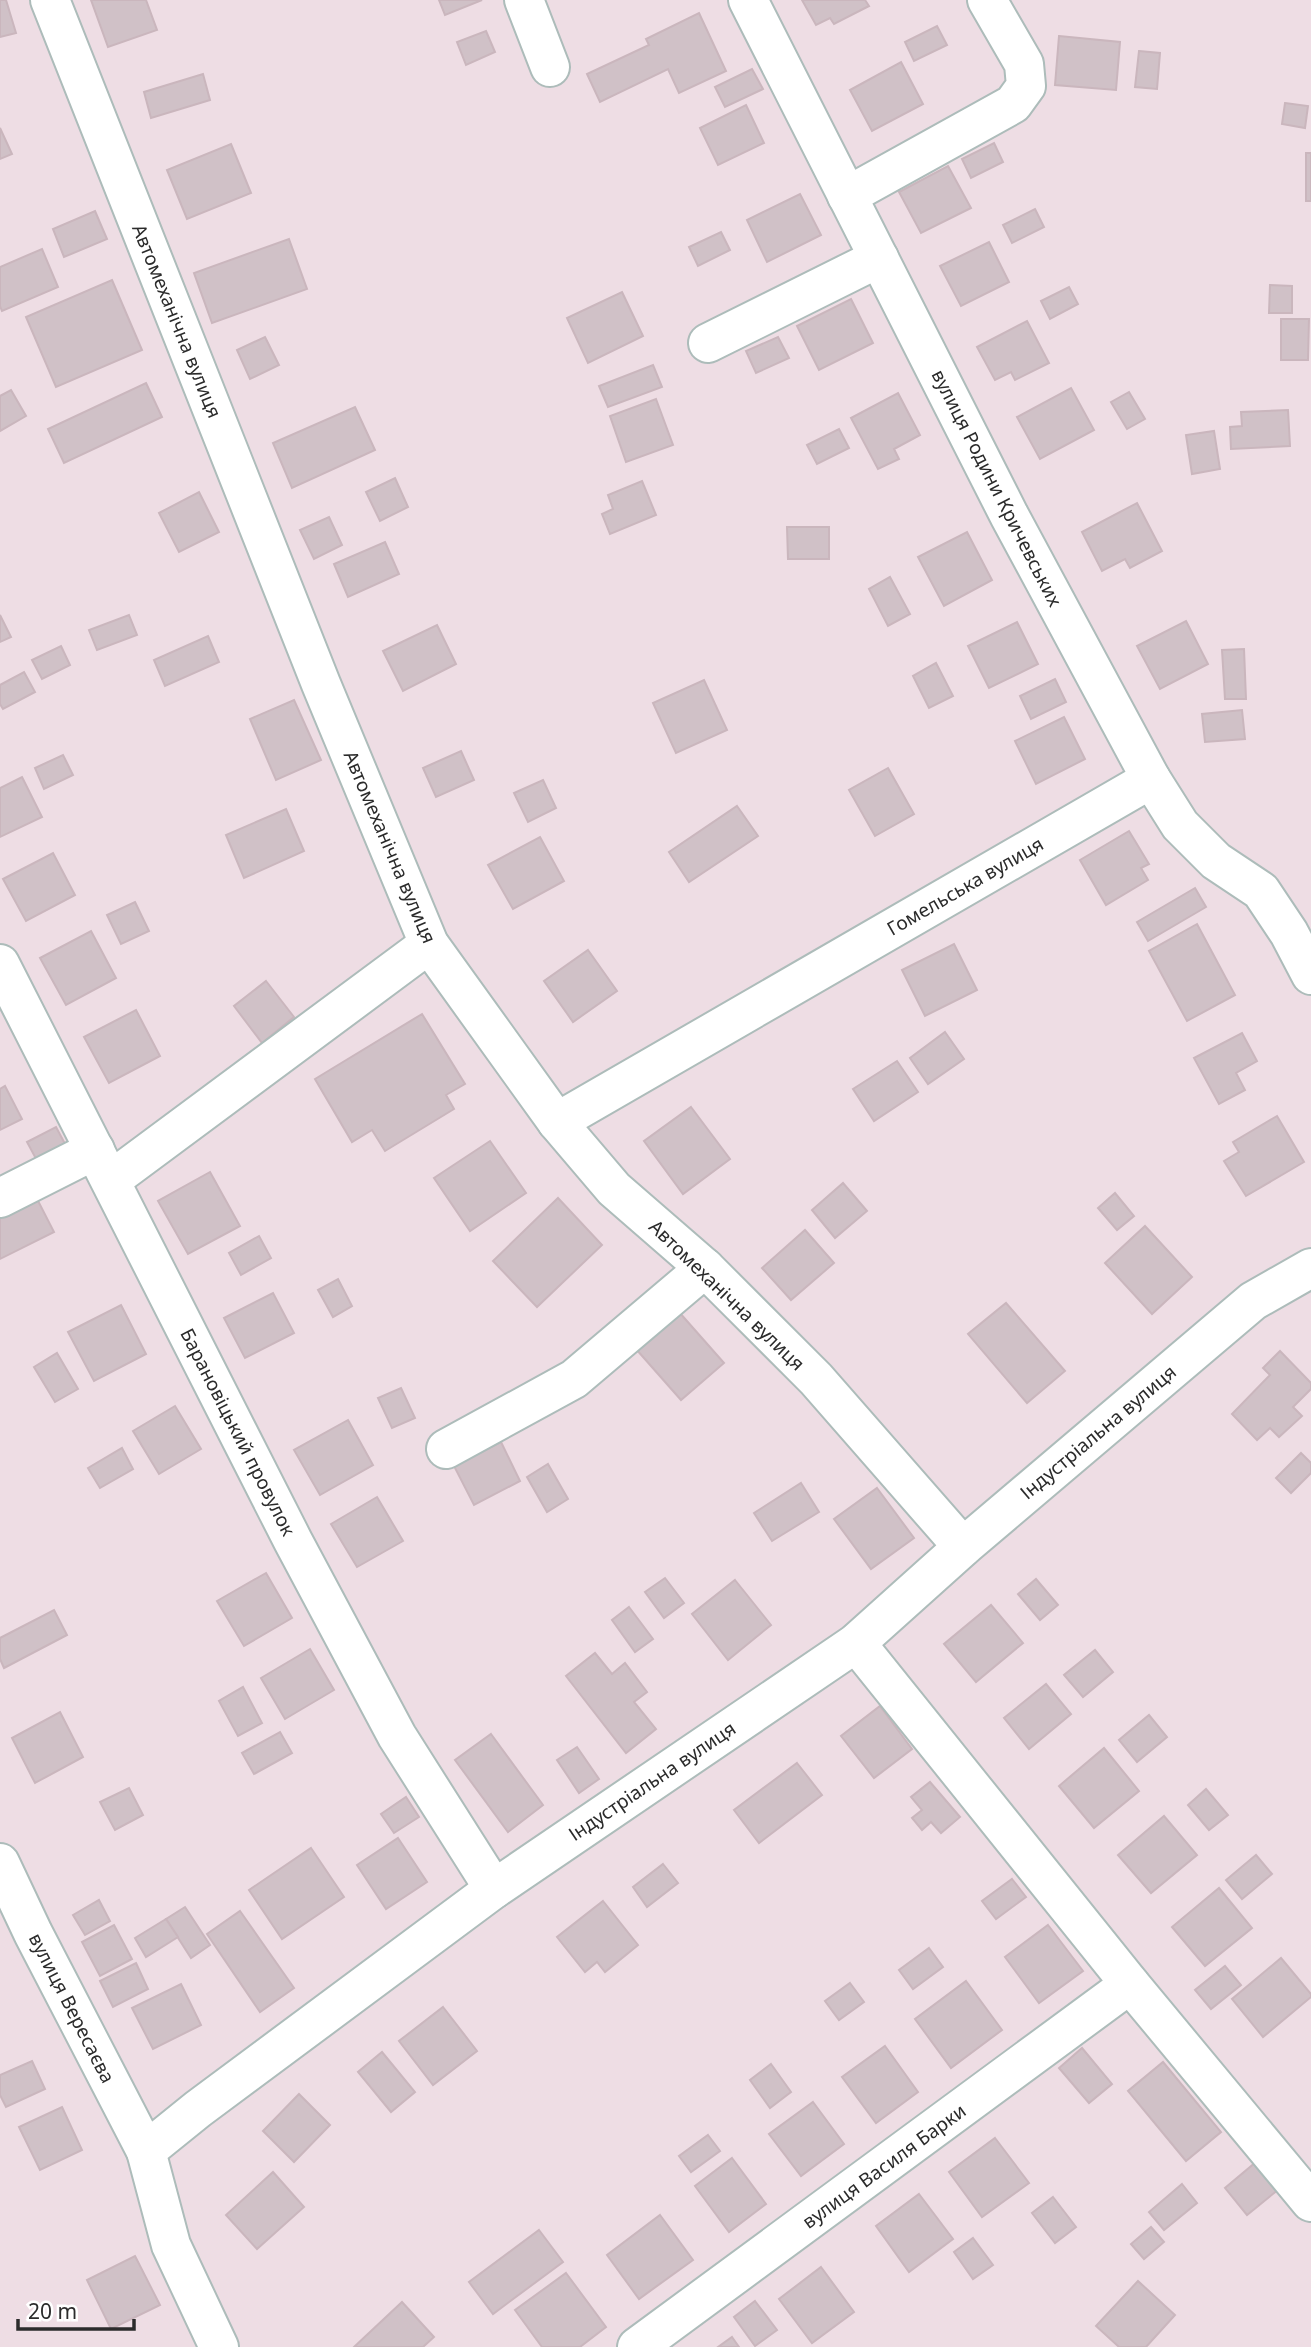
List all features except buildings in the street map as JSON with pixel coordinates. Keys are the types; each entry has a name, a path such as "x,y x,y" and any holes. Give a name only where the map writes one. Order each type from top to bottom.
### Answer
{"street":[{"name":"Автомеханічна вулиця","path":"50,0 306,646 429,944 557,1122 614,1189 705,1268 816,1379 963,1547"},
{"path":"524,0 550,66"},
{"name":"вулиця Родини Кричевських","path":"748,0 1009,514 1151,779"},
{"path":"847,196 1013,104 1026,86 1024,64 987,0"},
{"path":"708,343 879,258"},
{"path":"1151,779 1180,825 1216,861 1261,891 1289,933 1311,975"},
{"name":"Гомельська вулиця","path":"557,1122 1151,779"},
{"path":"0,1198 103,1165 429,944"},
{"name":"Барановіцький провулок","path":"0,964 293,1541 397,1736 494,1889"},
{"path":"446,1449 575,1380 705,1268"},
{"name":"Індустріальна вулиця","path":"146,2151 198,2109 494,1889 856,1643 963,1547 1253,1301 1311,1268"},
{"path":"856,1643 1130,1984 1311,2202"},
{"name":"вулиця Вересаєва","path":"0,1863 33,1933 146,2151"},
{"name":"вулиця Василя Барки","path":"637,2347 1130,1984"},
{"path":"146,2151 171,2245 219,2347"}]}
